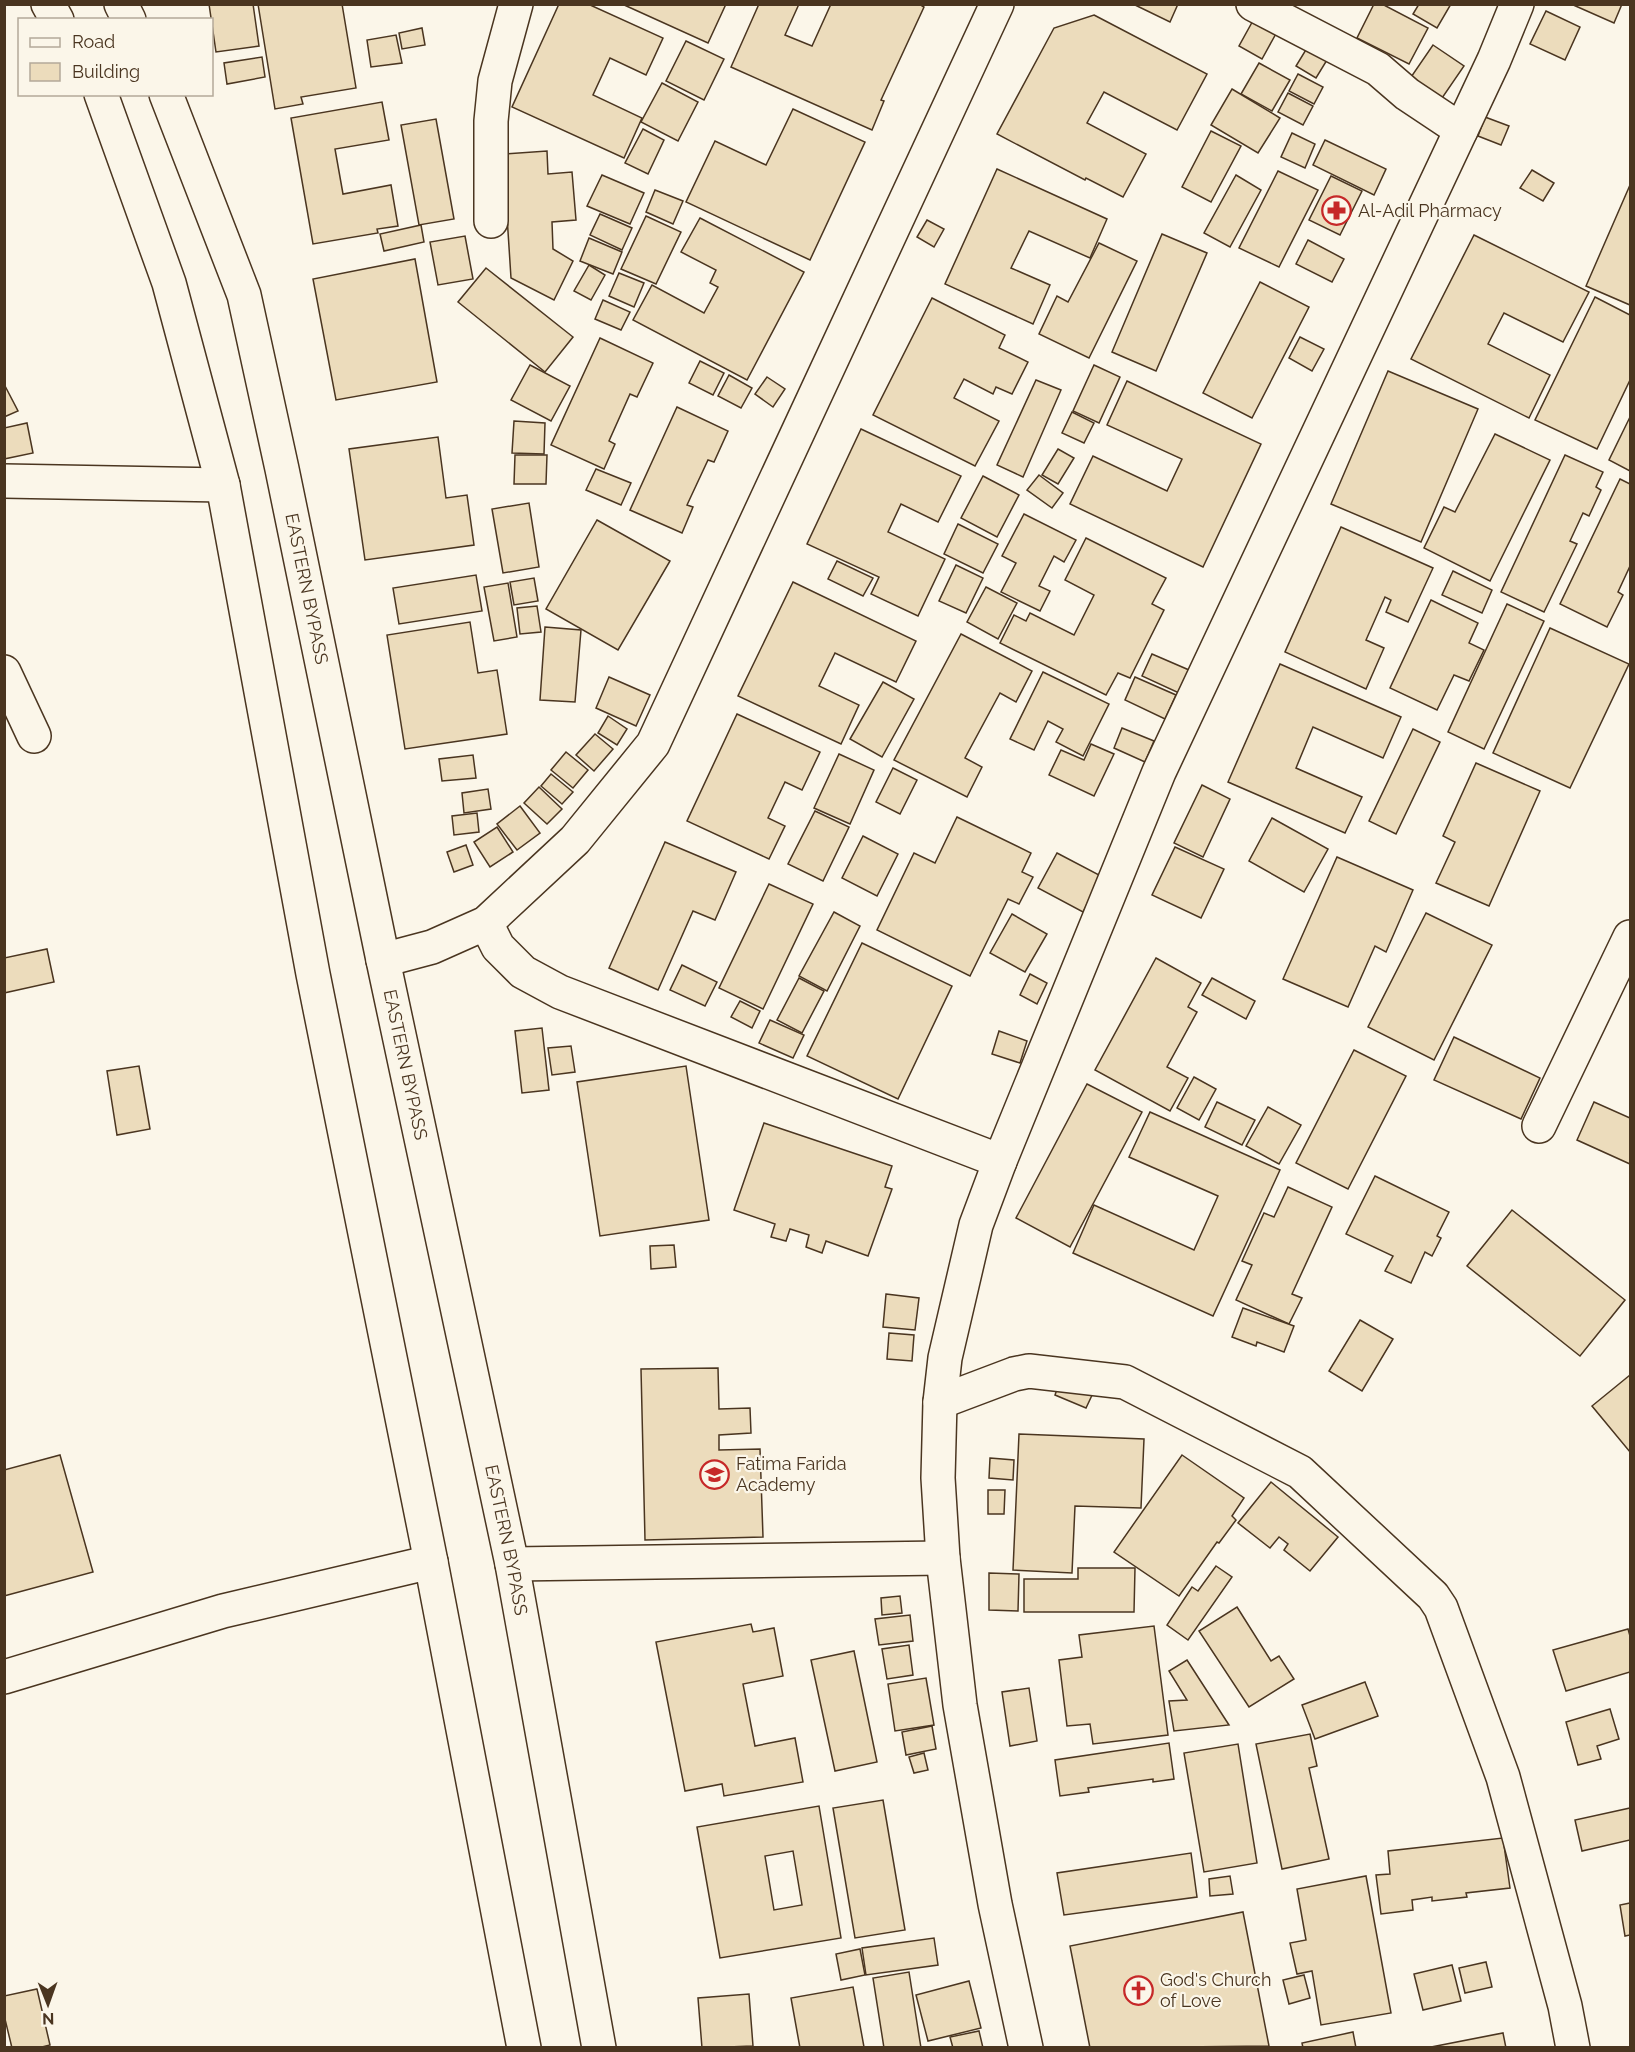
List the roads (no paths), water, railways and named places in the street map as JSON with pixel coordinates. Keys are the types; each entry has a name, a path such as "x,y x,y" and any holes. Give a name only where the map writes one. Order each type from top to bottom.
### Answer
{"main road":[{"path":"48,4 56,18"},
{"path":"121,4 128,18"},
{"path":"491,221 491,121 495,81 516,4"},
{"path":"383,960 432,947 486,923 575,840 653,744 997,4"},
{"path":"1253,4 1378,69 1407,94 1461,130"},
{"path":"1026,2048 994,1904 962,1717 943,1558 938,1478 940,1402 945,1358 976,1226 1000,1161 1159,772 1494,60 1517,4"},
{"path":"102,96 169,283 223,485 313,974 432,1562 524,2048"},
{"name":"EASTERN BYPASS","path":"167,96 244,295 512,1564 599,2048"},
{"path":"4,481 223,485"},
{"path":"4,672 34,736"},
{"path":"486,923 498,947 523,972 560,992 1000,1161"},
{"path":"1539,1126 1630,937"},
{"path":"940,1402 1014,1374 1029,1371 1125,1382 1300,1472 1433,1596 1441,1608 1503,1777 1565,2006 1573,2048"},
{"path":"512,1564 943,1558"},
{"path":"4,1677 223,1611 432,1562"}],"place":[{"name":"Al-Adil Pharmacy","path":"1337,211"},
{"name":"Fatima Farida Academy","path":"715,1474"},
{"name":"God's Church of Love","path":"1139,1990"}]}
